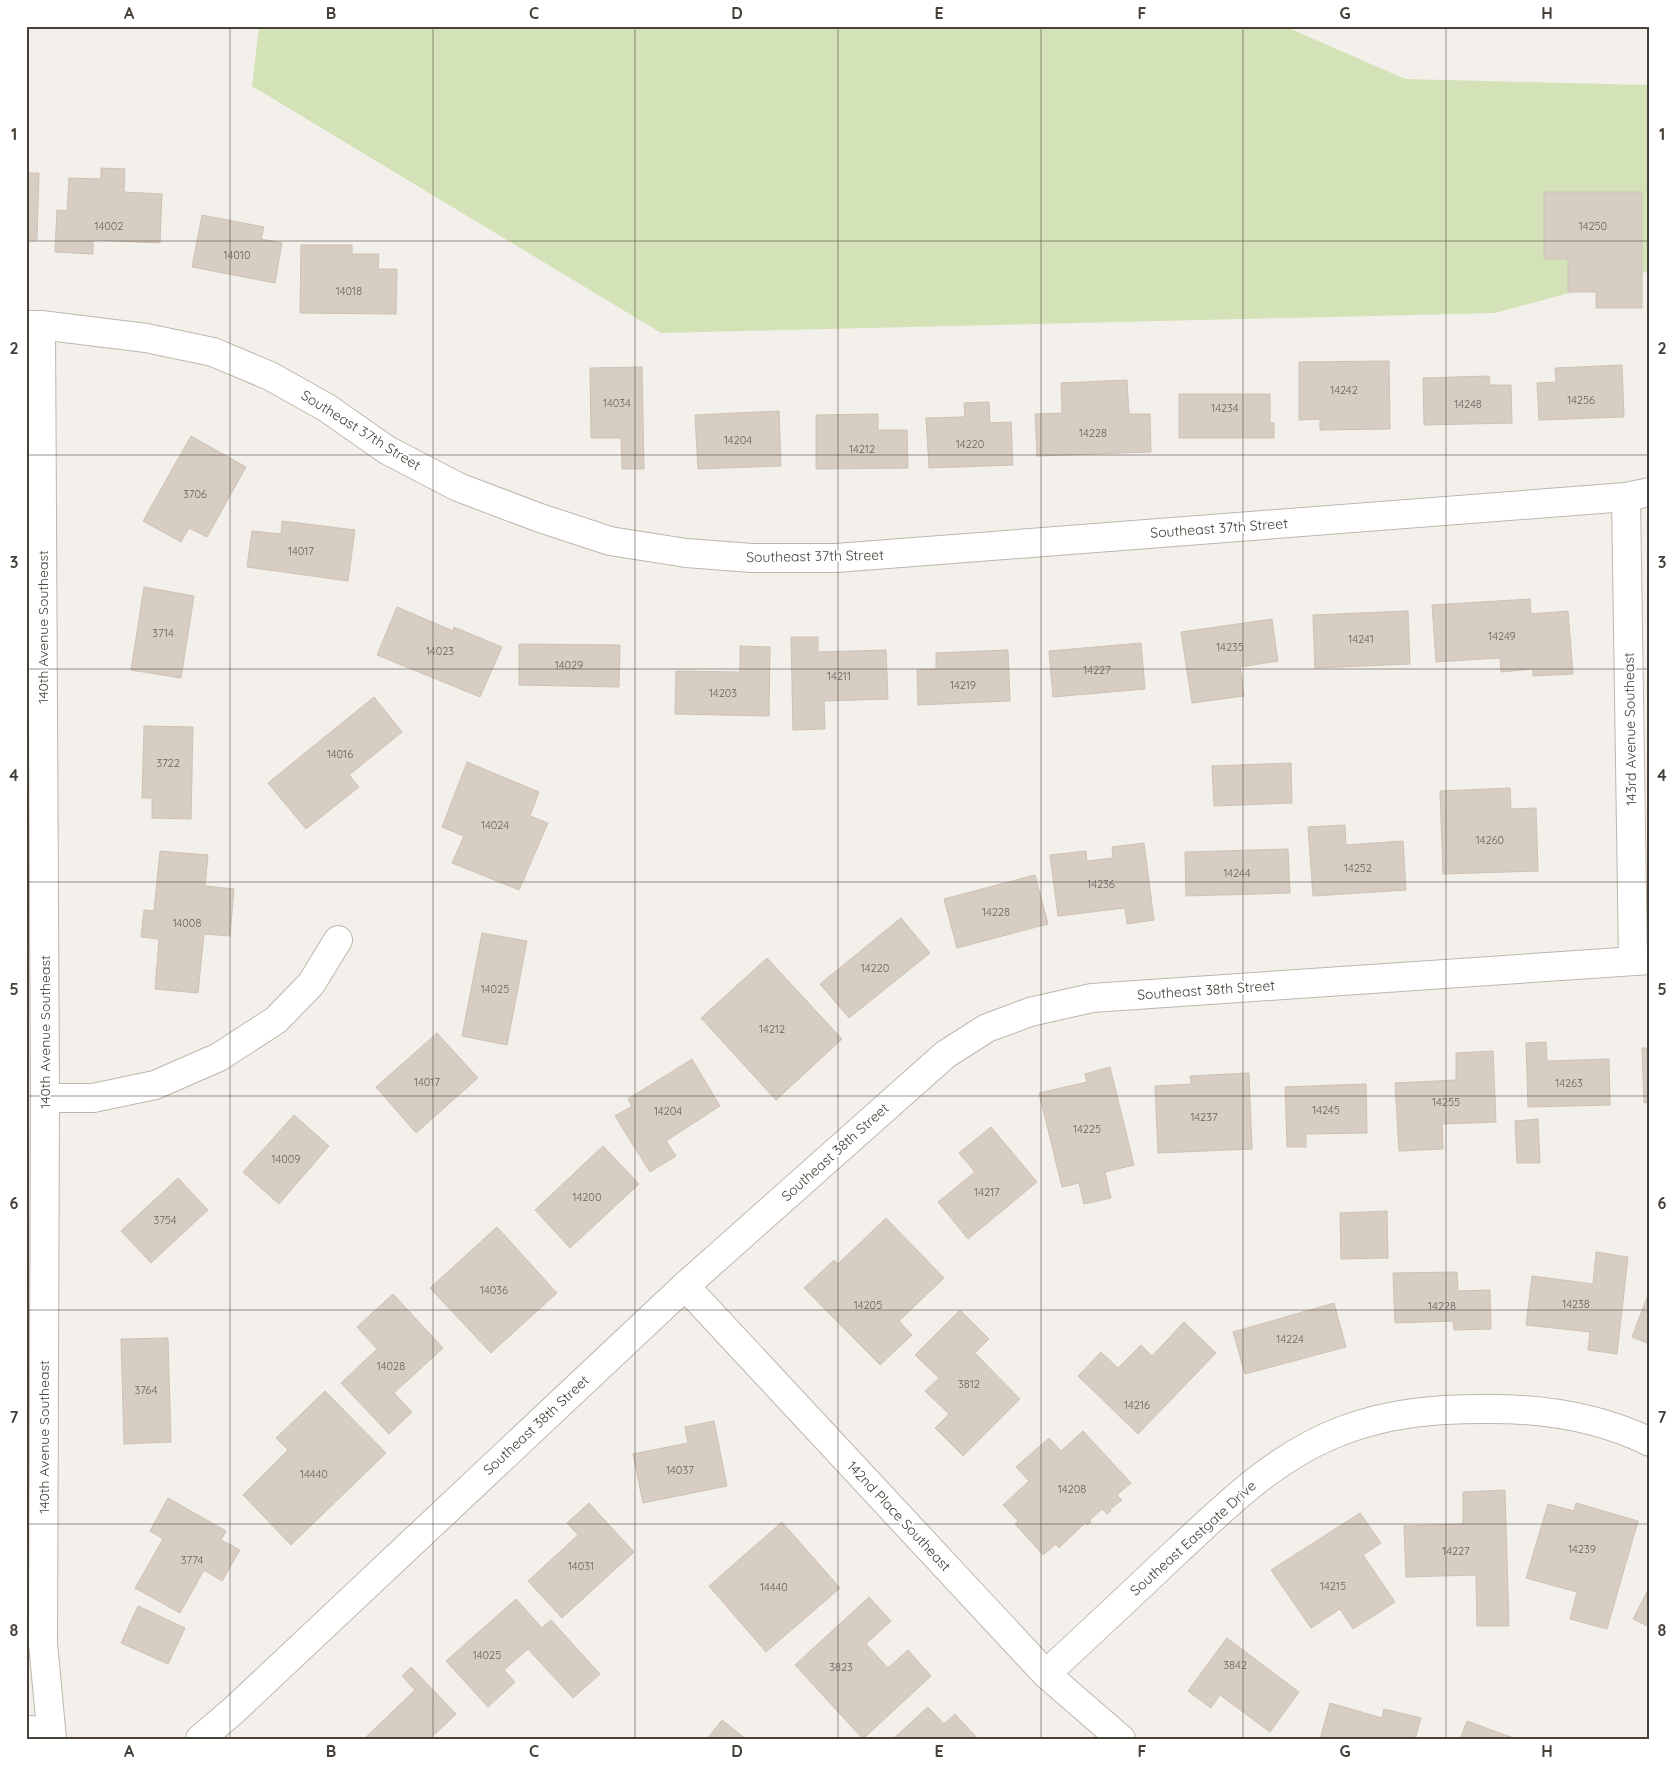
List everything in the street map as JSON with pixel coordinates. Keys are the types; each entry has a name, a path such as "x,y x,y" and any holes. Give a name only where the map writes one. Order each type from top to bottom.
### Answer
{"street":[{"name":"Southeast 37th Street","path":"34,325 146,338 213,352 270,376 327,408 387,450 458,487 540,518 610,541 686,553 752,558 836,558 1638,494"},
{"name":"140th Avenue Southeast","path":"34,325 46,1098 43,1733"},
{"name":"143rd Avenue Southeast","path":"1638,494 1642,961"},
{"path":"46,1098 93,1098 155,1085 219,1057 276,1020 311,984 338,940"},
{"name":"Southeast 38th Street","path":"200,1739 233,1711 685,1286 946,1054 986,1028 1030,1012 1092,998 1642,961"},
{"name":"142nd Place Southeast","path":"685,1286 1046,1674 1121,1739"},
{"name":"Southeast Eastgate Drive","path":"1046,1674 1246,1487 1295,1452 1344,1430 1390,1416 1447,1409 1515,1408 1574,1415 1631,1433 1650,1442"}],"green space":[{"path":"259,26 1284,26 1405,79 1650,85 1650,271 1495,313 661,333 252,86"}],"building":[{"path":"101,168 125,169 124,192 162,194 160,243 93,240 93,254 55,252 57,210 67,211 69,178 101,179"},
{"path":"26,173 39,173 37,240 26,240"},
{"path":"1544,192 1642,192 1642,308 1596,308 1596,292 1568,292 1568,259 1544,259"},
{"path":"202,215 264,227 261,239 282,243 275,283 192,267"},
{"path":"301,245 352,245 352,254 379,254 378,269 397,269 396,314 300,313"},
{"path":"1389,361 1390,429 1320,430 1320,419 1299,420 1299,362"},
{"path":"1622,365 1624,417 1539,420 1537,383 1556,382 1555,368"},
{"path":"642,367 644,469 622,469 621,438 591,438 590,368"},
{"path":"1489,376 1490,385 1511,385 1512,423 1424,425 1423,378"},
{"path":"1127,380 1129,414 1150,414 1151,452 1037,456 1035,414 1062,413 1061,383"},
{"path":"1179,394 1270,394 1270,423 1274,423 1274,438 1179,438"},
{"path":"989,402 990,423 1011,422 1013,465 929,468 926,418 965,417 964,403"},
{"path":"779,411 781,466 698,469 695,415"},
{"path":"878,414 878,430 907,430 908,468 816,469 816,415"},
{"path":"191,436 246,467 207,537 189,528 181,542 143,521"},
{"path":"282,521 355,530 348,581 247,567 252,531 281,534"},
{"path":"144,587 194,596 181,678 131,670"},
{"path":"1530,599 1531,614 1568,611 1573,674 1533,676 1533,669 1501,672 1500,658 1436,662 1432,605"},
{"path":"397,607 453,631 454,627 502,647 480,697 377,655"},
{"path":"1408,611 1410,664 1315,668 1313,615"},
{"path":"1272,619 1278,661 1240,667 1244,696 1192,703 1181,632"},
{"path":"791,637 818,637 818,652 886,650 888,699 824,701 825,729 793,730"},
{"path":"1141,643 1145,689 1053,697 1049,651"},
{"path":"519,644 620,645 619,687 519,685"},
{"path":"740,646 770,647 769,716 675,714 676,671 740,672"},
{"path":"1008,650 1010,701 918,705 917,670 936,669 936,653"},
{"path":"374,697 402,732 349,775 359,787 306,829 268,783"},
{"path":"144,726 193,727 191,819 152,818 152,798 142,798"},
{"path":"467,762 539,792 530,816 548,823 519,890 452,863 464,836 442,827"},
{"path":"1291,763 1292,803 1214,806 1212,766"},
{"path":"1510,788 1511,809 1536,808 1538,871 1443,874 1440,791"},
{"path":"1345,825 1346,845 1403,841 1406,890 1313,896 1308,827"},
{"path":"1144,843 1154,920 1127,924 1125,908 1058,916 1050,855 1086,851 1087,861 1113,858 1112,847"},
{"path":"1288,849 1290,893 1186,896 1185,852"},
{"path":"160,851 208,855 205,886 234,889 230,936 204,934 198,993 155,989 159,939 141,937 144,910 154,911"},
{"path":"1035,875 1048,924 957,948 944,899"},
{"path":"901,918 930,953 849,1018 820,984"},
{"path":"482,933 527,941 507,1045 462,1036"},
{"path":"767,958 842,1039 776,1100 701,1018"},
{"path":"437,1033 478,1078 416,1133 376,1087"},
{"path":"1546,1042 1547,1061 1609,1059 1610,1105 1528,1107 1526,1043"},
{"path":"1642,1048 1650,1048 1650,1102 1644,1103"},
{"path":"1493,1051 1496,1122 1442,1124 1443,1149 1399,1151 1395,1083 1456,1080 1456,1053"},
{"path":"692,1059 720,1106 666,1141 676,1156 650,1172 615,1116 632,1106 628,1099"},
{"path":"1110,1067 1134,1165 1105,1172 1111,1198 1084,1204 1079,1183 1062,1187 1039,1093 1087,1082 1085,1074"},
{"path":"1249,1073 1252,1149 1158,1153 1155,1086 1191,1084 1190,1076"},
{"path":"1366,1084 1367,1133 1306,1134 1306,1147 1287,1147 1285,1087"},
{"path":"294,1115 329,1146 279,1204 243,1172"},
{"path":"1538,1119 1540,1163 1517,1163 1515,1121"},
{"path":"991,1127 1037,1182 968,1239 938,1202 975,1172 959,1153"},
{"path":"603,1146 639,1184 570,1248 535,1210"},
{"path":"178,1178 208,1210 151,1263 121,1231"},
{"path":"1387,1211 1388,1258 1341,1259 1340,1213"},
{"path":"886,1218 944,1278 899,1321 912,1335 880,1365 804,1288 834,1260 838,1264"},
{"path":"497,1227 557,1293 491,1353 430,1288"},
{"path":"1596,1252 1628,1257 1617,1354 1588,1350 1590,1332 1526,1325 1532,1276 1593,1284"},
{"path":"1457,1272 1458,1291 1490,1290 1491,1329 1454,1330 1453,1321 1395,1323 1393,1273"},
{"path":"393,1294 443,1348 394,1393 412,1412 389,1434 341,1383 377,1349 357,1327"},
{"path":"1648,1295 1650,1296 1650,1344 1632,1337"},
{"path":"1334,1303 1346,1347 1245,1374 1233,1332"},
{"path":"960,1310 989,1339 975,1353 1020,1399 963,1456 935,1428 949,1414 925,1391 939,1378 915,1355"},
{"path":"1184,1322 1216,1353 1138,1434 1078,1376 1101,1352 1118,1368 1141,1345 1152,1356"},
{"path":"168,1338 171,1442 124,1444 121,1339"},
{"path":"325,1391 386,1453 291,1545 243,1495 288,1450 276,1438"},
{"path":"714,1421 727,1486 643,1503 633,1454 688,1443 685,1427"},
{"path":"1083,1431 1131,1483 1117,1495 1122,1500 1109,1510 1111,1511 1107,1514 1102,1509 1090,1520 1091,1522 1087,1525 1085,1523 1059,1548 1056,1544 1043,1555 1015,1524 1018,1521 1003,1505 1029,1481 1016,1467 1049,1438 1061,1451"},
{"path":"1505,1490 1509,1626 1477,1626 1476,1575 1406,1577 1404,1526 1463,1524 1463,1492"},
{"path":"168,1498 226,1531 221,1540 240,1550 222,1581 204,1570 180,1613 135,1588 163,1539 150,1531"},
{"path":"589,1503 634,1552 562,1618 528,1581 578,1535 567,1523"},
{"path":"1576,1503 1638,1521 1607,1629 1570,1619 1577,1592 1526,1578 1548,1504 1574,1511"},
{"path":"1360,1513 1381,1543 1363,1555 1395,1602 1353,1629 1340,1609 1311,1628 1271,1570"},
{"path":"782,1522 840,1588 766,1652 709,1586"},
{"path":"1650,1586 1650,1627 1633,1619"},
{"path":"869,1597 891,1621 866,1644 888,1668 908,1650 931,1676 863,1739 795,1665"},
{"path":"516,1599 542,1628 551,1620 600,1674 573,1698 528,1649 504,1670 515,1682 488,1707 446,1661"},
{"path":"138,1606 185,1628 168,1664 121,1643"},
{"path":"1227,1638 1299,1692 1270,1732 1220,1695 1211,1708 1188,1691"},
{"path":"411,1667 456,1714 430,1739 364,1739 415,1690 402,1676"},
{"path":"1330,1703 1382,1718 1384,1709 1421,1718 1415,1739 1320,1739"},
{"path":"928,1707 944,1724 955,1714 978,1739 893,1739"},
{"path":"722,1720 746,1739 707,1739"},
{"path":"1467,1721 1516,1739 1460,1739"}]}
